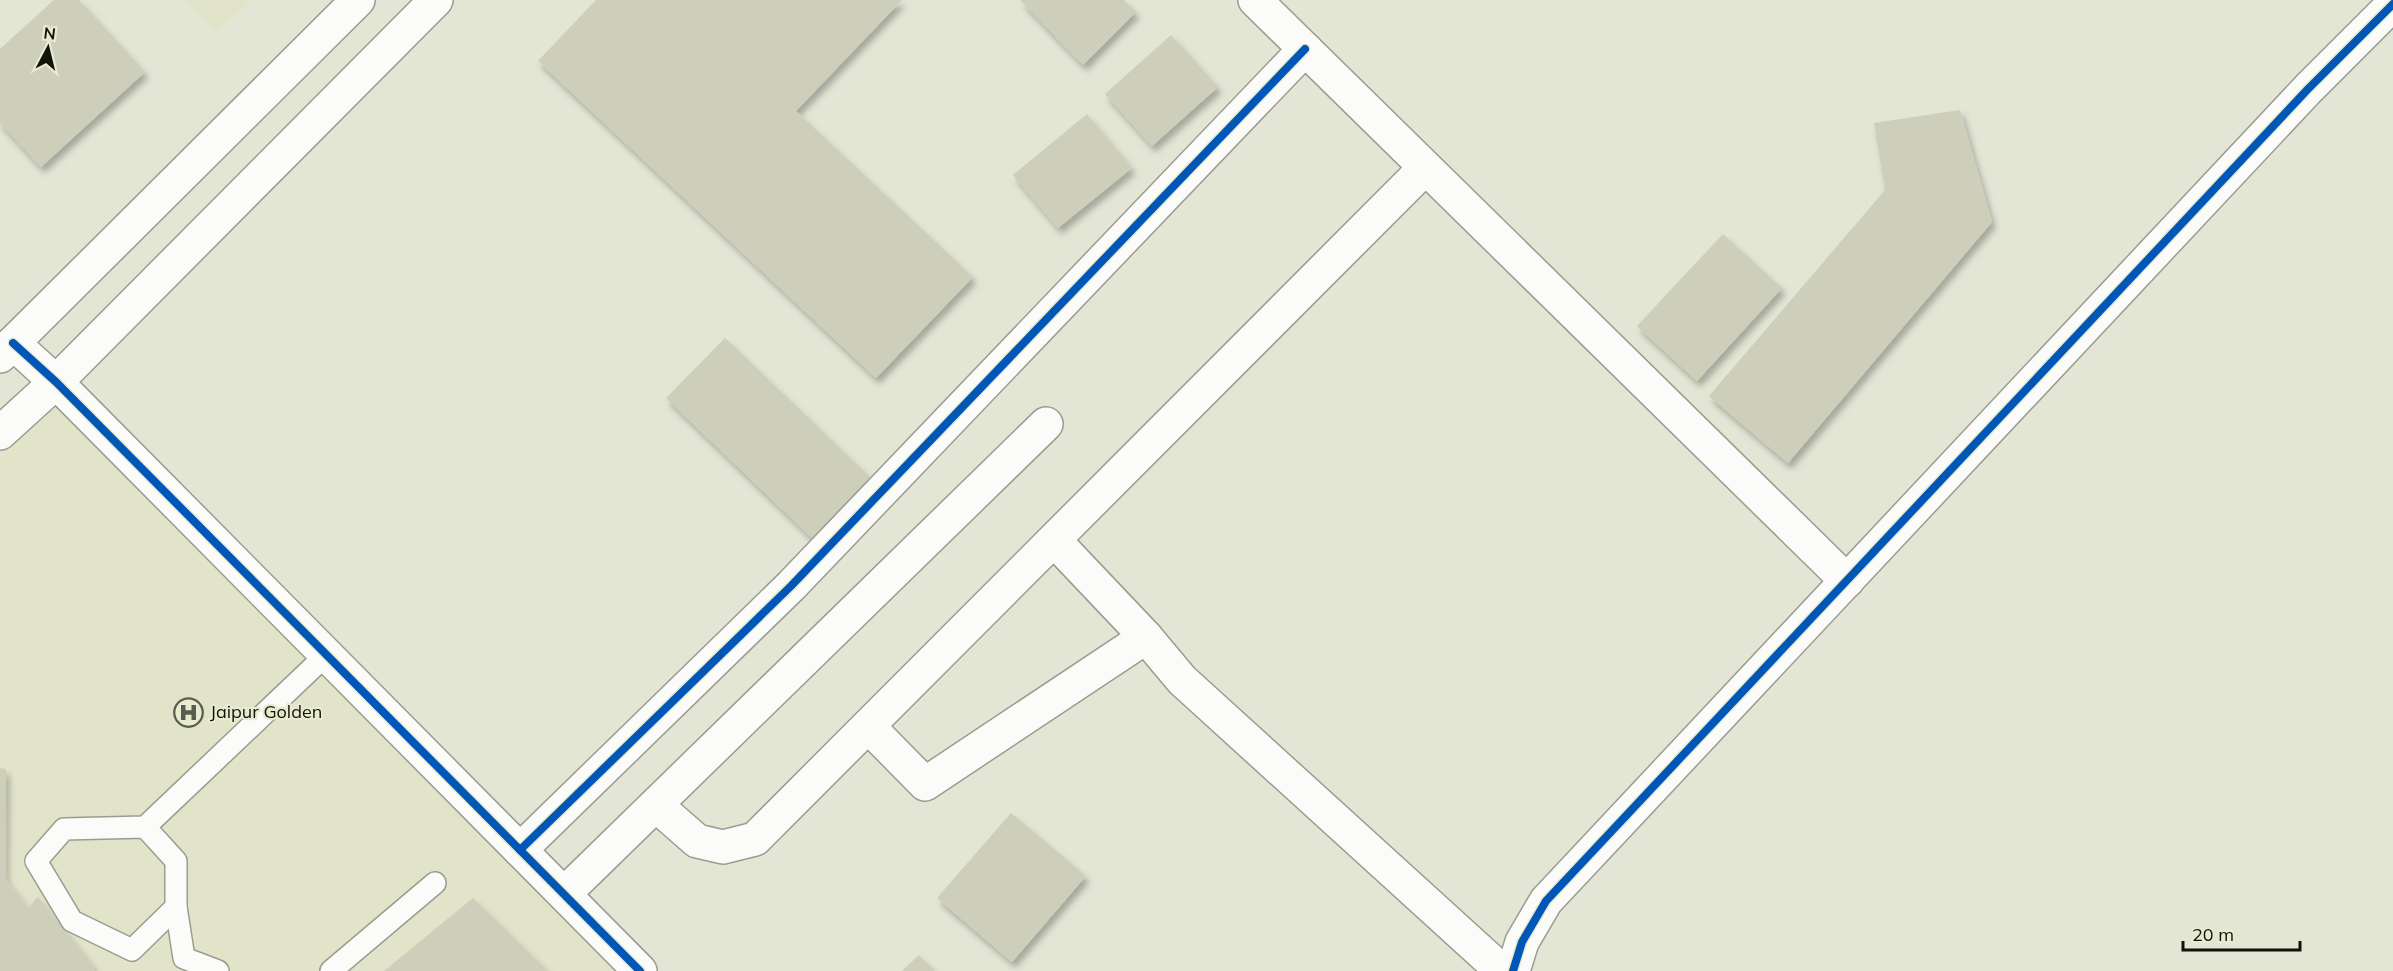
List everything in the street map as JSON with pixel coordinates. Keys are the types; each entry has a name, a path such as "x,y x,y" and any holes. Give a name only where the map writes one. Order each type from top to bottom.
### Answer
{"street":[{"path":"358,0 7,349 56,382 640,971"},
{"path":"0,433 56,382 436,0"},
{"path":"1255,0 1846,581"},
{"path":"1513,971 1522,942 1546,902 2308,89 2393,4"},
{"path":"520,850 791,586 1305,49"},
{"path":"656,805 697,841 723,847 755,839 1425,168"},
{"path":"564,894 1046,424"},
{"path":"1054,540 1146,636 1182,680 1502,971"},
{"path":"868,726 925,784 1146,636"}],"lane":[{"path":"176,907 132,950 72,921 36,861 64,829 145,827 326,655"},
{"path":"145,827 176,861 176,907 184,958 218,971"},
{"path":"332,971 435,883"}],"shaded area":[{"path":"184,0 251,0 217,32"},
{"name":"Jaipur Golden","path":"53,399 648,971 0,971 0,453"}],"building":[{"path":"54,0 79,0 145,72 41,167 0,123 0,49"},
{"path":"596,0 902,0 796,111 973,277 876,378 538,61"},
{"path":"1020,0 1124,0 1136,12 1083,65"},
{"path":"1171,35 1218,87 1152,146 1105,94"},
{"path":"1960,110 1992,222 1788,463 1709,396 1885,190 1874,123"},
{"path":"1087,114 1132,168 1058,228 1013,175"},
{"path":"1723,234 1782,288 1697,381 1637,326"},
{"path":"725,338 870,477 812,538 666,398"},
{"path":"0,768 6,769 5,878 28,908 38,897 95,968 94,971 0,971"},
{"path":"1011,813 1086,876 1012,962 937,898"},
{"path":"473,898 548,971 384,971"},
{"path":"919,955 935,971 902,971"}],"cycle path":[{"path":"1513,971 1522,942 1546,901 2308,89 2393,4"},
{"path":"520,850 791,586 1305,49"},
{"path":"13,343 56,382 640,971"}],"place":[{"name":"Jaipur Golden","path":"189,712"}]}
